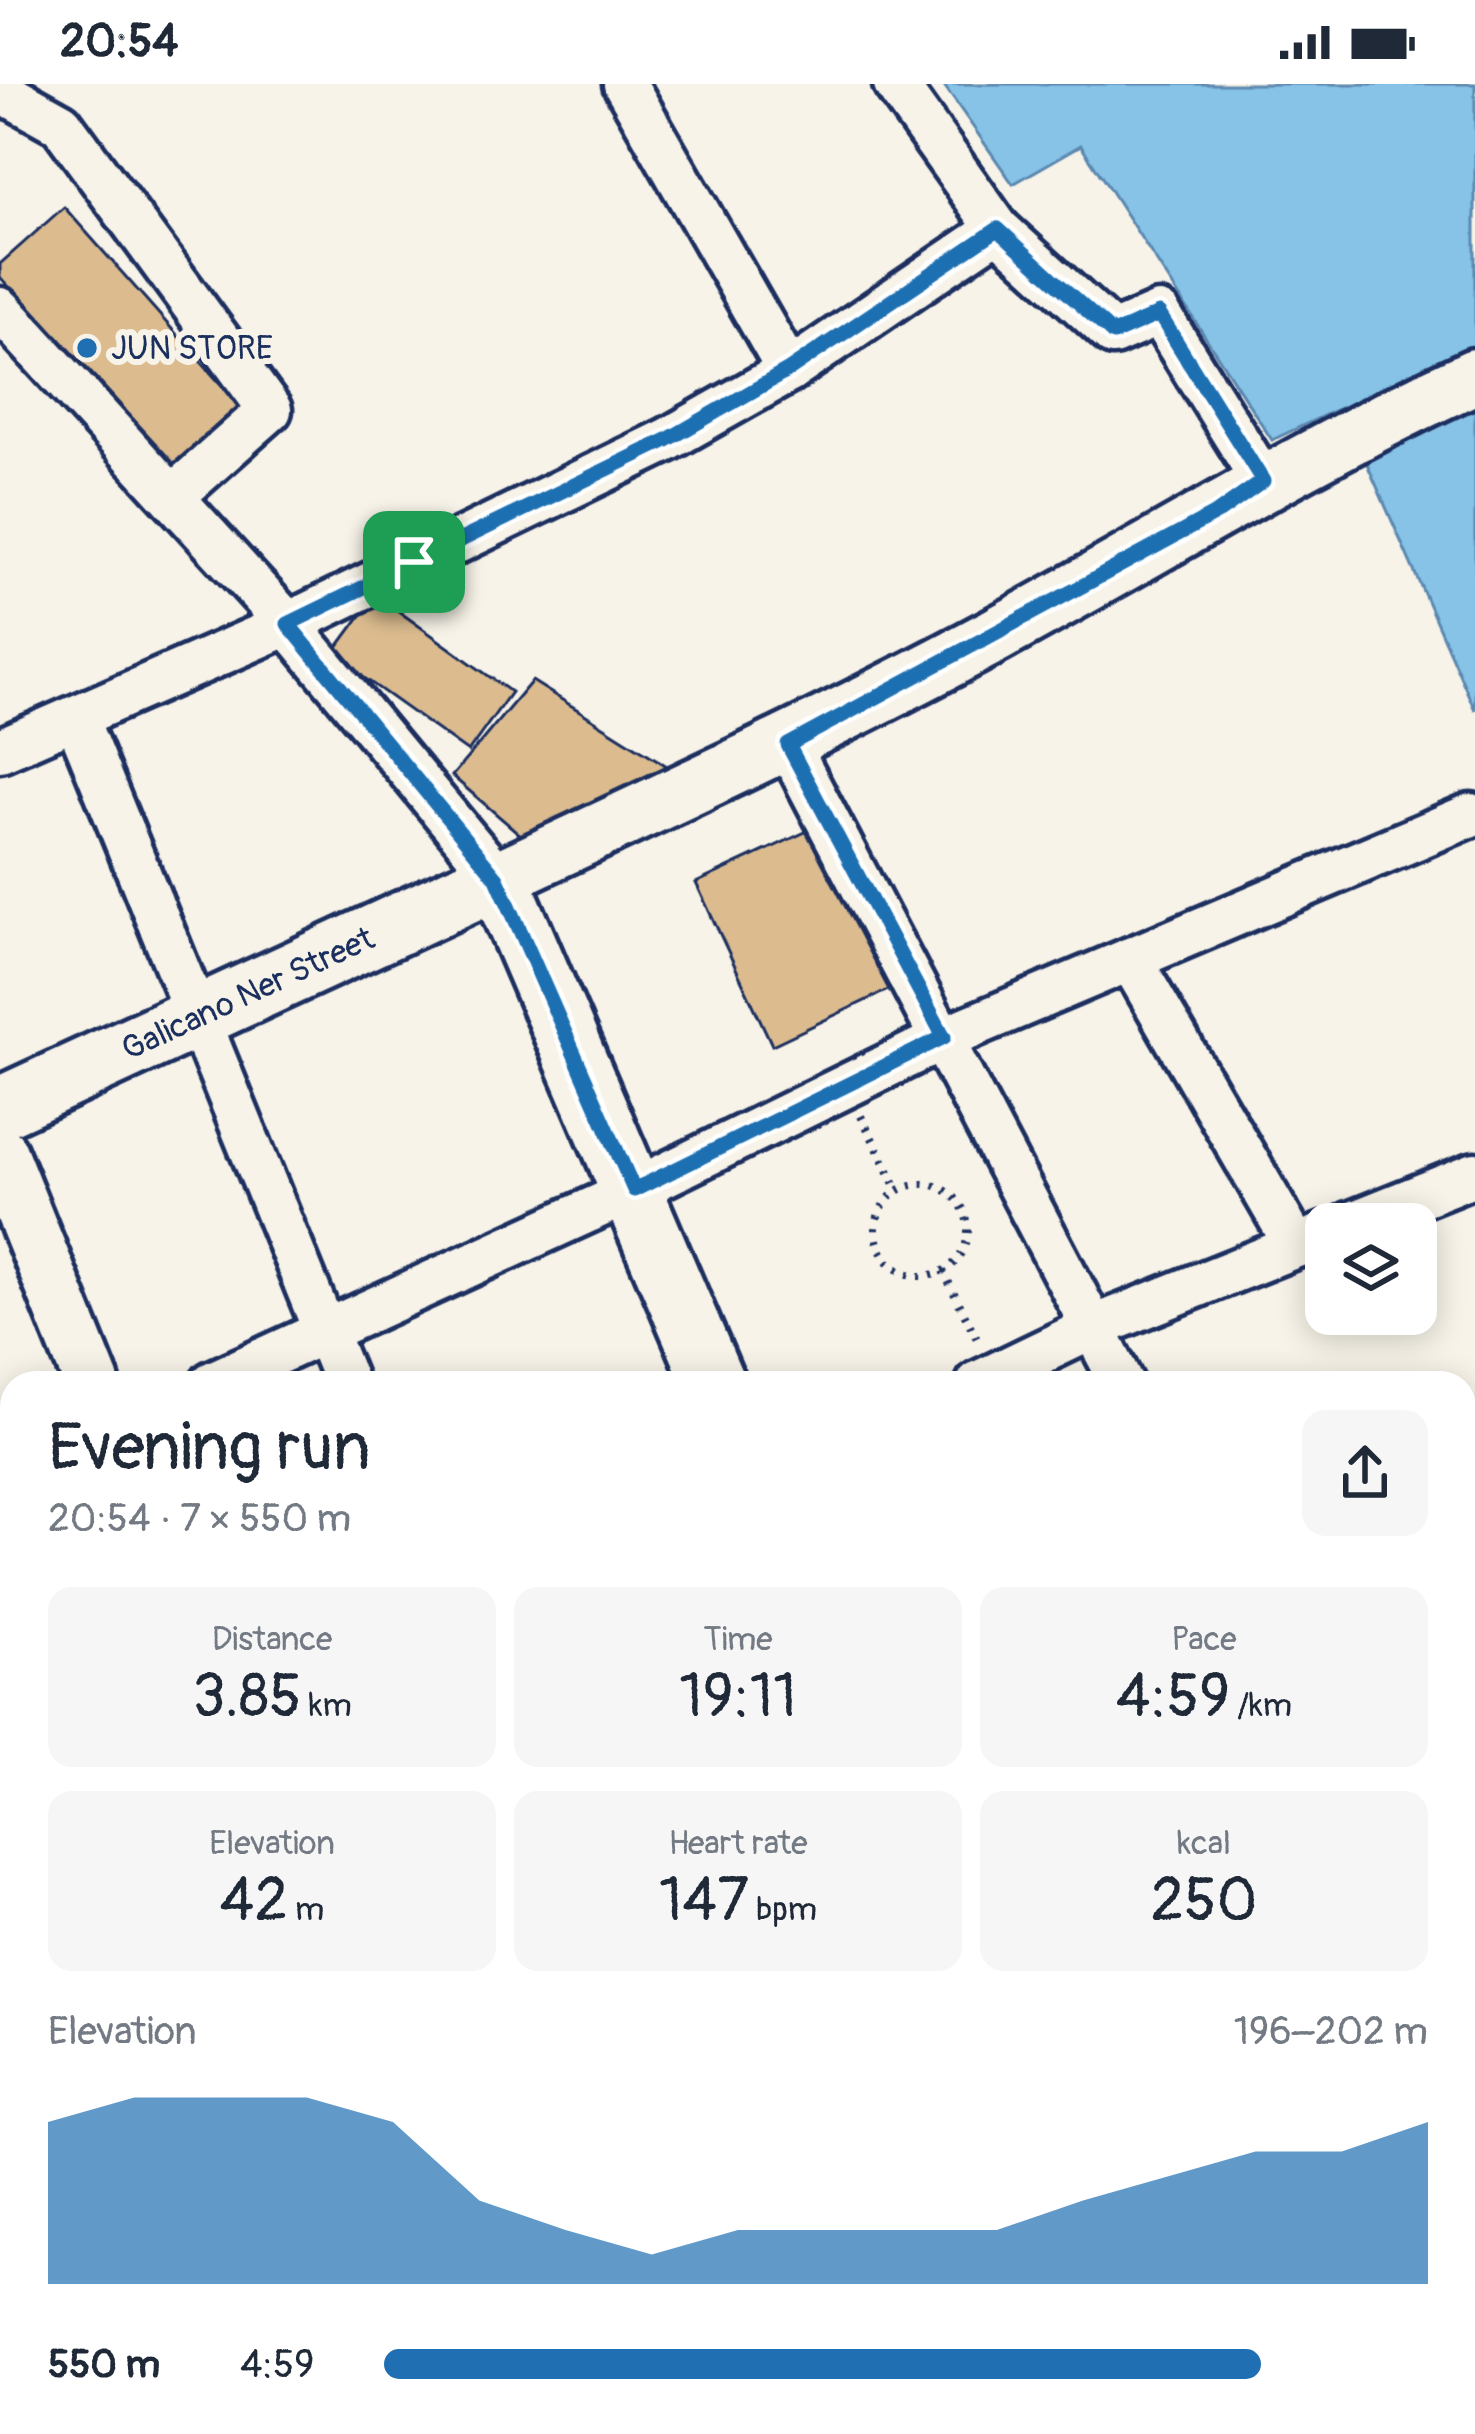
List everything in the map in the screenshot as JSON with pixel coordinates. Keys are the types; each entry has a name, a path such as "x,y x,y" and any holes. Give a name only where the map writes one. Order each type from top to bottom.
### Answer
{"main road":[{"name":"Galicano Ner Street","path":"0,1108 193,1014 497,878"},
{"path":"497,878 709,1371"}],"street":[{"path":"626,84 789,370"},
{"path":"895,84 998,229 1113,334 1159,314 1263,481"},
{"path":"0,90 61,124 270,410 172,497"},
{"path":"0,750 288,624 667,440 789,370 998,229"},
{"path":"0,309 288,624 497,878 788,745 1178,534 1263,481 1475,376"},
{"path":"77,720 342,1371"},
{"path":"788,745 1116,1371"},
{"path":"237,1371 634,1190 944,1037 1471,815"},
{"path":"1130,959 1305,1231"},
{"path":"0,1154 87,1371"},
{"path":"1402,1203 1475,1174"},
{"path":"1003,1371 1094,1327 1305,1242"}],"path":[{"path":"846,1086 898,1190"},
{"path":"928,1184 957,1199 965,1212 967,1244 943,1271 908,1274 884,1257 876,1230 878,1215 898,1190 928,1184"},
{"path":"943,1271 984,1371"}],"water":[{"path":"943,84 1475,84 1475,710 1342,407 1272,440 1081,145 1013,184"}],"building":[{"path":"64,207 241,407 173,466 0,277 0,264"},
{"path":"376,595 511,692 468,752 332,655"},
{"path":"532,681 675,771 523,837 452,776"},
{"path":"814,828 890,989 772,1045 696,883"}],"place":[{"name":"JUN STORE","path":"87,348"}],"route":[{"path":"998,229 1113,334 1159,314 1263,481 1219,512 788,745 944,1037 634,1190 497,878 288,624 414,562 667,440 789,370 998,229"}]}
